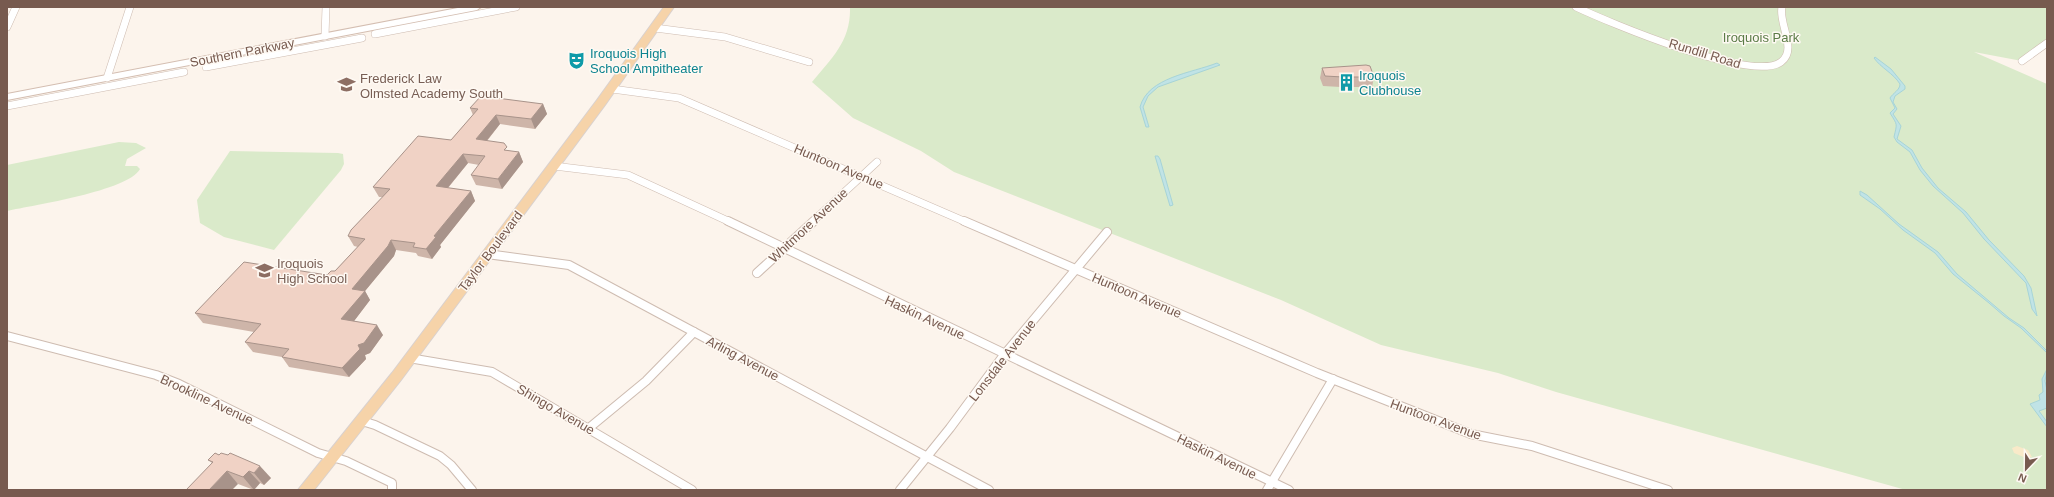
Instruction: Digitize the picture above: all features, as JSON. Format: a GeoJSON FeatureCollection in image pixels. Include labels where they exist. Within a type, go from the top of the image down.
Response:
{"type":"FeatureCollection","features":[{"type":"Feature","properties":{"kind":"main road","name":"Southern Parkway"},"geometry":{"type":"LineString","coordinates":[[7,97],[325,36],[396,26],[477,7]]}},
{"type":"Feature","properties":{"kind":"main road","name":"Taylor Boulevard"},"geometry":{"type":"LineString","coordinates":[[304,490],[333,458],[362,422],[612,89],[669,7]]}},
{"type":"Feature","properties":{"kind":"street"},"geometry":{"type":"LineString","coordinates":[[7,27],[16,7]]}},
{"type":"Feature","properties":{"kind":"street"},"geometry":{"type":"LineString","coordinates":[[107,78],[130,7]]}},
{"type":"Feature","properties":{"kind":"street"},"geometry":{"type":"LineString","coordinates":[[325,36],[326,7]]}},
{"type":"Feature","properties":{"kind":"street"},"geometry":{"type":"LineString","coordinates":[[375,34],[396,26],[516,7]]}},
{"type":"Feature","properties":{"kind":"street","name":"Rundill Road"},"geometry":{"type":"LineString","coordinates":[[1576,7],[1613,23],[1706,56],[1738,64],[1759,67],[1778,64],[1785,55],[1787,38],[1780,17],[1782,7]]}},
{"type":"Feature","properties":{"kind":"street"},"geometry":{"type":"LineString","coordinates":[[655,28],[725,37],[809,62]]}},
{"type":"Feature","properties":{"kind":"street"},"geometry":{"type":"LineString","coordinates":[[206,67],[362,38]]}},
{"type":"Feature","properties":{"kind":"street"},"geometry":{"type":"LineString","coordinates":[[2022,61],[2047,43]]}},
{"type":"Feature","properties":{"kind":"street"},"geometry":{"type":"LineString","coordinates":[[7,106],[184,72]]}},
{"type":"Feature","properties":{"kind":"street","name":"Huntoon Avenue"},"geometry":{"type":"LineString","coordinates":[[612,89],[679,98],[1333,379],[1471,434],[1532,446],[1668,490]]}},
{"type":"Feature","properties":{"kind":"street","name":"Whitmore Avenue"},"geometry":{"type":"LineString","coordinates":[[757,273],[782,248],[876,162]]}},
{"type":"Feature","properties":{"kind":"street","name":"Haskin Avenue"},"geometry":{"type":"LineString","coordinates":[[554,166],[628,175],[683,199],[1004,355],[1153,426],[1218,455],[1270,486],[1289,490]]}},
{"type":"Feature","properties":{"kind":"street","name":"Lonsdale Avenue"},"geometry":{"type":"LineString","coordinates":[[900,490],[1004,355],[1107,232]]}},
{"type":"Feature","properties":{"kind":"street","name":"Arling Avenue"},"geometry":{"type":"LineString","coordinates":[[487,254],[569,265],[988,490]]}},
{"type":"Feature","properties":{"kind":"street"},"geometry":{"type":"LineString","coordinates":[[588,428],[646,381],[694,332]]}},
{"type":"Feature","properties":{"kind":"street","name":"Brookline Avenue"},"geometry":{"type":"LineString","coordinates":[[7,336],[156,375],[179,384],[318,453],[346,461],[392,483],[392,490]]}},
{"type":"Feature","properties":{"kind":"street","name":"Shingo Avenue"},"geometry":{"type":"LineString","coordinates":[[409,358],[492,372],[692,490]]}},
{"type":"Feature","properties":{"kind":"street"},"geometry":{"type":"LineString","coordinates":[[1270,486],[1333,379]]}},
{"type":"Feature","properties":{"kind":"street"},"geometry":{"type":"LineString","coordinates":[[362,422],[375,425],[440,456],[451,465],[472,490]]}},
{"type":"Feature","properties":{"kind":"green space","name":"Iroquois Park"},"geometry":{"type":"Polygon","coordinates":[[[850,7],[2047,7],[2047,43],[2022,61],[1974,52],[2047,84],[2047,490],[1906,490],[1556,392],[1498,373],[1381,345],[1281,300],[954,172],[921,151],[853,118],[812,82],[833,57],[844,39],[847,30],[850,7]]]}},
{"type":"Feature","properties":{"kind":"green space"},"geometry":{"type":"Polygon","coordinates":[[[119,142],[136,143],[146,148],[127,159],[125,166],[137,166],[140,169],[132,177],[118,184],[79,196],[7,211],[7,165],[119,142]]]}},
{"type":"Feature","properties":{"kind":"green space"},"geometry":{"type":"Polygon","coordinates":[[[230,151],[338,153],[343,154],[344,164],[341,170],[274,250],[224,237],[200,223],[197,200],[230,151]]]}},
{"type":"Feature","properties":{"kind":"sand"},"geometry":{"type":"Polygon","coordinates":[[[2017,446],[2028,450],[2032,457],[2026,458],[2014,453],[2012,448],[2017,446]]]}},
{"type":"Feature","properties":{"kind":"water"},"geometry":{"type":"Polygon","coordinates":[[[1875,57],[1891,69],[1905,86],[1905,89],[1895,96],[1893,102],[1897,109],[1893,114],[1901,126],[1897,139],[1912,150],[1922,168],[1938,188],[1966,212],[1989,240],[2024,276],[2031,288],[2037,316],[2032,309],[2026,283],[1984,239],[1963,213],[1933,186],[1920,170],[1910,152],[1897,142],[1894,137],[1896,125],[1890,113],[1895,108],[1890,98],[1898,90],[1900,84],[1877,62],[1874,58],[1875,57]]]}},
{"type":"Feature","properties":{"kind":"water"},"geometry":{"type":"Polygon","coordinates":[[[1217,63],[1220,65],[1158,87],[1148,96],[1143,107],[1149,127],[1146,127],[1140,107],[1145,97],[1152,89],[1161,83],[1184,73],[1217,63]]]}},
{"type":"Feature","properties":{"kind":"water"},"geometry":{"type":"Polygon","coordinates":[[[1155,156],[1158,156],[1160,159],[1173,205],[1170,206],[1155,156]]]}},
{"type":"Feature","properties":{"kind":"water"},"geometry":{"type":"Polygon","coordinates":[[[1860,191],[1867,195],[1899,224],[1938,252],[1957,274],[2009,318],[2024,328],[2047,351],[2047,353],[2021,328],[1953,274],[1935,253],[1903,230],[1880,209],[1860,195],[1860,191]]]}},
{"type":"Feature","properties":{"kind":"water"},"geometry":{"type":"Polygon","coordinates":[[[2047,369],[2045,381],[2047,390],[2047,408],[2039,411],[2047,422],[2047,427],[2030,404],[2040,400],[2039,395],[2043,392],[2042,379],[2047,369]]]}},
{"type":"Feature","properties":{"kind":"building"},"geometry":{"type":"Polygon","coordinates":[[[1370,66],[1374,77],[1325,76],[1322,68],[1370,66]]]}},
{"type":"Feature","properties":{"kind":"building","name":"Iroquois High School"},"geometry":{"type":"Polygon","coordinates":[[[481,96],[543,104],[531,119],[496,115],[476,139],[504,143],[507,147],[504,150],[519,152],[498,179],[471,175],[485,156],[463,154],[436,186],[471,191],[434,236],[436,237],[426,249],[413,247],[415,243],[391,240],[388,246],[352,289],[365,291],[341,319],[377,325],[364,343],[358,345],[360,349],[342,368],[282,357],[289,349],[245,342],[261,324],[195,313],[244,262],[327,275],[331,271],[335,271],[365,239],[348,236],[351,230],[390,189],[373,187],[418,136],[451,140],[478,109],[470,108],[481,96]]]}},
{"type":"Feature","properties":{"kind":"building"},"geometry":{"type":"Polygon","coordinates":[[[215,453],[219,455],[221,453],[228,455],[230,453],[260,466],[254,473],[249,471],[243,477],[227,471],[209,490],[186,490],[213,462],[208,460],[215,453]]]}},
{"type":"Feature","properties":{"kind":"place","name":"Iroquois High School Ampitheater"},"geometry":{"type":"Point","coordinates":[577,60]}},
{"type":"Feature","properties":{"kind":"place","name":"Iroquois Clubhouse"},"geometry":{"type":"Point","coordinates":[1346,82]}},
{"type":"Feature","properties":{"kind":"place","name":"Frederick Law Olmsted Academy South"},"geometry":{"type":"Point","coordinates":[347,85]}},
{"type":"Feature","properties":{"kind":"place","name":"Iroquois High School"},"geometry":{"type":"Point","coordinates":[264,270]}}]}
